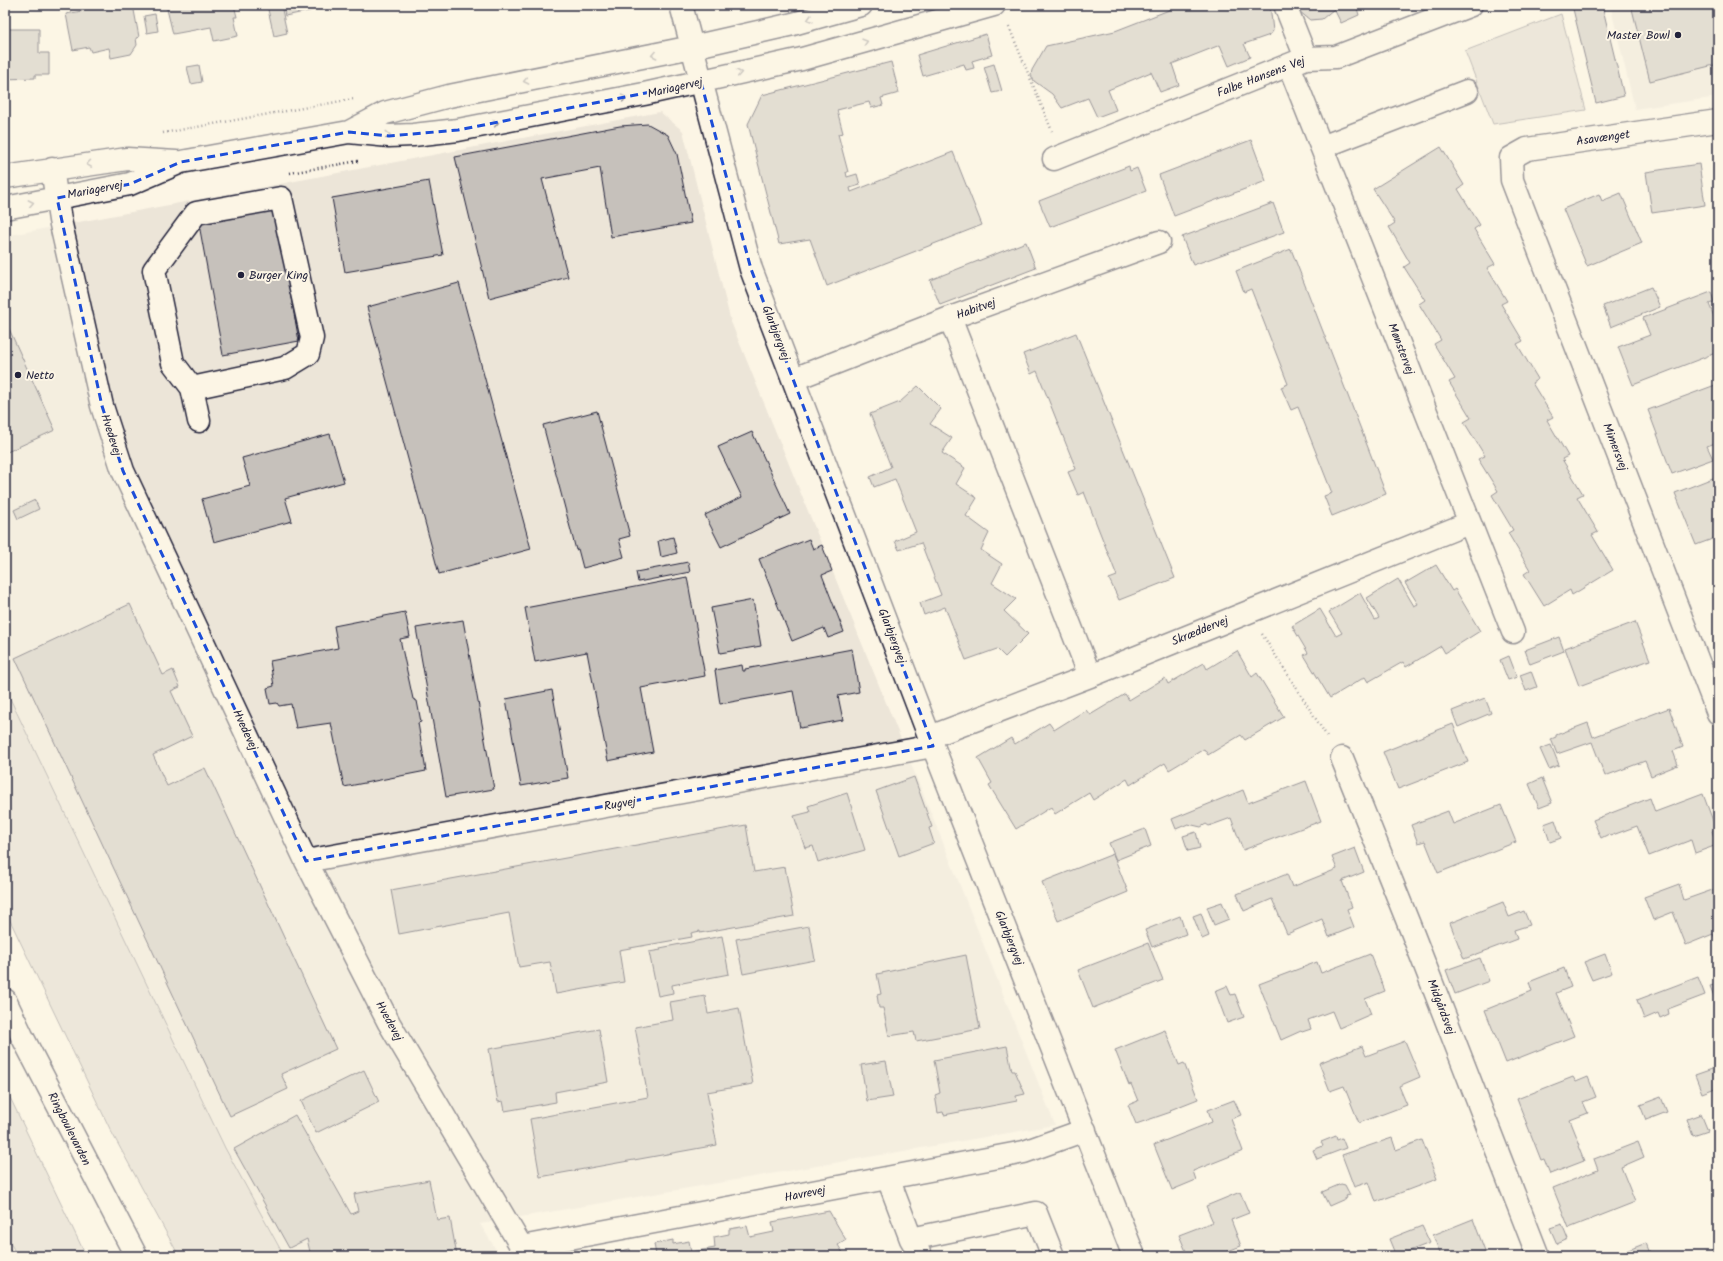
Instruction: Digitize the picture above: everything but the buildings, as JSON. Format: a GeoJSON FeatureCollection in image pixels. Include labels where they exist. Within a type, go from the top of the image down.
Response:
{"type":"FeatureCollection","features":[{"type":"Feature","properties":{"kind":"street","name":"Glarbjergvej"},"geometry":{"type":"LineString","coordinates":[[682,5],[751,269],[932,742],[1134,1256]]}},
{"type":"Feature","properties":{"kind":"street","name":"Mariagervej"},"geometry":{"type":"LineString","coordinates":[[349,132],[385,113],[449,96],[692,47],[793,24],[861,5]]}},
{"type":"Feature","properties":{"kind":"street","name":"Mønstervej"},"geometry":{"type":"LineString","coordinates":[[1285,5],[1298,61],[1322,147],[1513,632]]}},
{"type":"Feature","properties":{"kind":"street","name":"Falbe Hansens Vej"},"geometry":{"type":"LineString","coordinates":[[1058,157],[1298,61],[1336,57],[1471,5]]}},
{"type":"Feature","properties":{"kind":"street","name":"Mariagervej"},"geometry":{"type":"LineString","coordinates":[[5,208],[130,184],[181,162],[349,132],[389,136],[458,130],[644,94],[802,60],[987,6]]}},
{"type":"Feature","properties":{"kind":"street"},"geometry":{"type":"LineString","coordinates":[[1322,147],[1467,91]]}},
{"type":"Feature","properties":{"kind":"street","name":"Asavænget"},"geometry":{"type":"LineString","coordinates":[[1512,180],[1511,158],[1527,149],[1718,121]]}},
{"type":"Feature","properties":{"kind":"street","name":"Mariagervej"},"geometry":{"type":"LineString","coordinates":[[5,177],[127,159],[181,162]]}},
{"type":"Feature","properties":{"kind":"street","name":"Hvedevej"},"geometry":{"type":"LineString","coordinates":[[52,169],[60,220],[100,398],[116,451],[127,478],[306,861],[389,1023],[525,1252]]}},
{"type":"Feature","properties":{"kind":"street","name":"Mimersvej"},"geometry":{"type":"LineString","coordinates":[[1512,180],[1718,713]]}},
{"type":"Feature","properties":{"kind":"street"},"geometry":{"type":"LineString","coordinates":[[192,388],[285,368],[308,354],[312,338],[280,198],[196,213],[154,270],[172,363],[192,388],[199,421]]}},
{"type":"Feature","properties":{"kind":"street","name":"Habitvej"},"geometry":{"type":"LineString","coordinates":[[794,379],[950,318],[1159,242]]}},
{"type":"Feature","properties":{"kind":"street"},"geometry":{"type":"LineString","coordinates":[[950,318],[1090,676]]}},
{"type":"Feature","properties":{"kind":"street","name":"Skræddervej"},"geometry":{"type":"LineString","coordinates":[[932,742],[1090,676],[1470,523]]}},
{"type":"Feature","properties":{"kind":"street","name":"Rugvej"},"geometry":{"type":"LineString","coordinates":[[306,861],[932,742]]}},
{"type":"Feature","properties":{"kind":"street","name":"Midgårdsvej"},"geometry":{"type":"LineString","coordinates":[[1342,758],[1412,932],[1538,1256]]}},
{"type":"Feature","properties":{"kind":"street","name":"Ringboulevarden"},"geometry":{"type":"LineString","coordinates":[[5,1000],[25,1043],[136,1256]]}},
{"type":"Feature","properties":{"kind":"street","name":"Havrevej"},"geometry":{"type":"LineString","coordinates":[[525,1252],[888,1178],[1024,1152],[1085,1130]]}},
{"type":"Feature","properties":{"kind":"street"},"geometry":{"type":"LineString","coordinates":[[888,1178],[916,1248],[1036,1213],[1053,1256]]}},
{"type":"Feature","properties":{"kind":"path"},"geometry":{"type":"LineString","coordinates":[[987,6],[1011,28],[1058,157]]}},
{"type":"Feature","properties":{"kind":"path"},"geometry":{"type":"LineString","coordinates":[[159,134],[357,98]]}},
{"type":"Feature","properties":{"kind":"path"},"geometry":{"type":"LineString","coordinates":[[1248,612],[1342,758]]}},
{"type":"Feature","properties":{"kind":"path"},"geometry":{"type":"LineString","coordinates":[[5,1249],[9,1256]]}},
{"type":"Feature","properties":{"kind":"highlighted area"},"geometry":{"type":"Polygon","coordinates":[[[701,82],[751,269],[933,746],[306,861],[123,471],[102,406],[57,198],[130,184],[181,162],[349,132],[389,136],[458,130],[701,82]]]}},
{"type":"Feature","properties":{"kind":"shaded area"},"geometry":{"type":"Polygon","coordinates":[[[1610,5],[1718,5],[1718,97],[1635,109],[1610,5]]]}},
{"type":"Feature","properties":{"kind":"shaded area"},"geometry":{"type":"Polygon","coordinates":[[[1561,14],[1586,110],[1493,124],[1465,51],[1561,14]]]}},
{"type":"Feature","properties":{"kind":"shaded area"},"geometry":{"type":"Polygon","coordinates":[[[660,112],[683,131],[731,322],[942,840],[1055,1125],[480,1224],[500,1256],[284,1256],[225,1148],[5,688],[5,236],[660,112]]]}},
{"type":"Feature","properties":{"kind":"shaded area"},"geometry":{"type":"Polygon","coordinates":[[[5,688],[225,1148],[284,1256],[179,1256],[111,1131],[5,910],[5,688]]]}},
{"type":"Feature","properties":{"kind":"shaded area"},"geometry":{"type":"Polygon","coordinates":[[[5,1087],[86,1256],[17,1256],[5,1232],[5,1087]]]}},
{"type":"Feature","properties":{"kind":"place","name":"Master Bowl"},"geometry":{"type":"Point","coordinates":[1678,35]}},
{"type":"Feature","properties":{"kind":"place","name":"Burger King"},"geometry":{"type":"Point","coordinates":[241,275]}},
{"type":"Feature","properties":{"kind":"place","name":"Netto"},"geometry":{"type":"Point","coordinates":[18,375]}}]}
